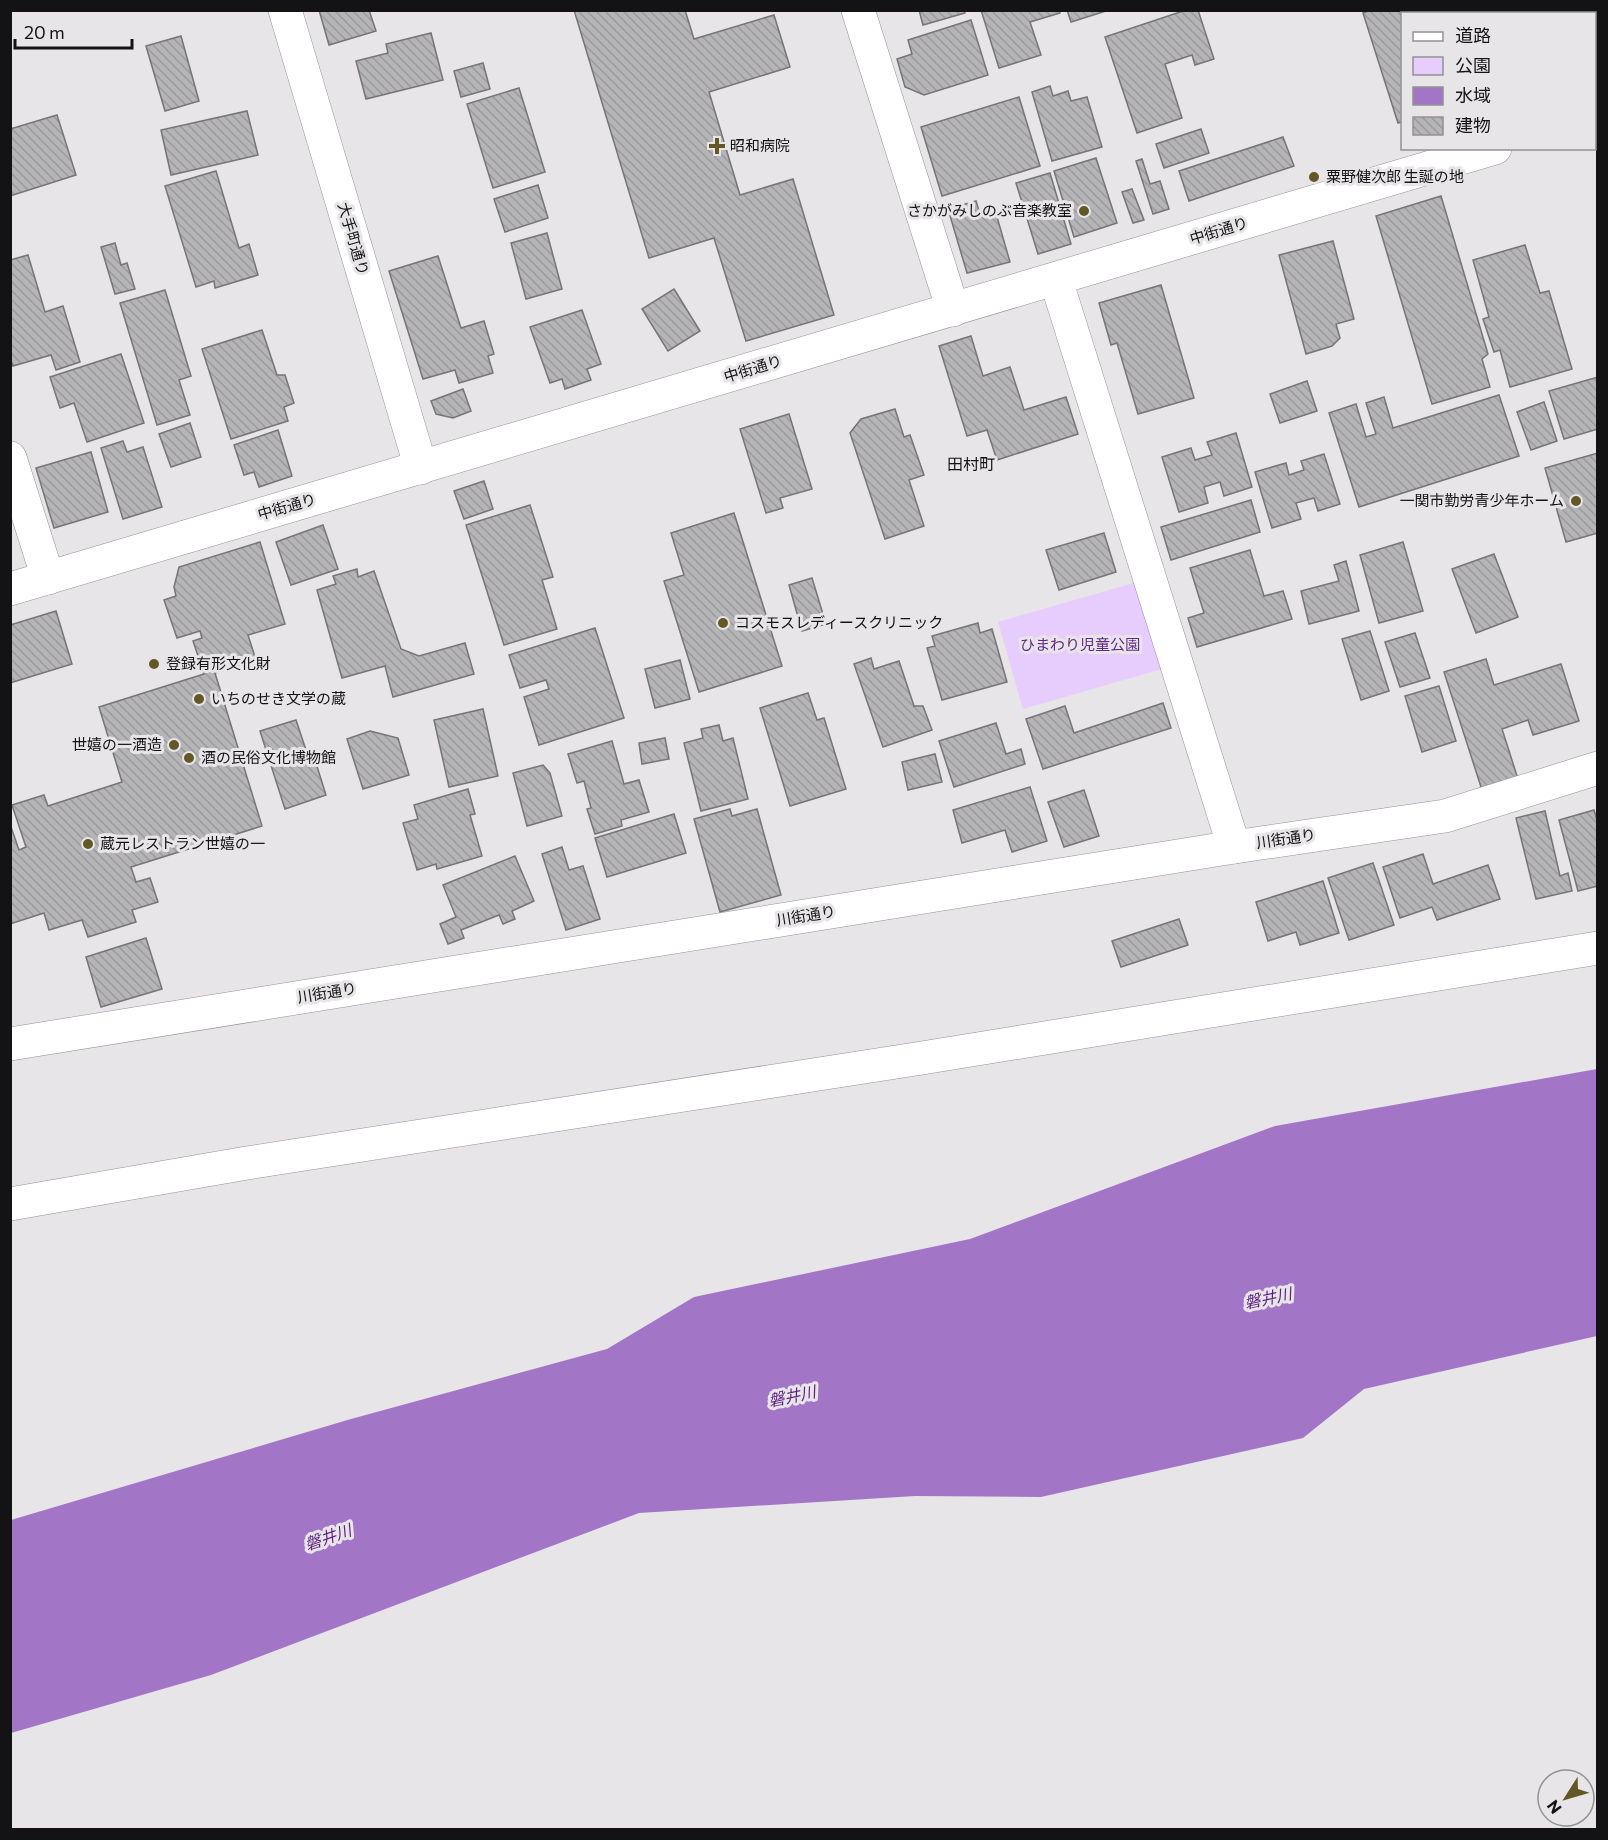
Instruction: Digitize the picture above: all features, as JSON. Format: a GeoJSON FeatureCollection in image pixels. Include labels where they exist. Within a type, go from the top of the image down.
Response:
{"type":"FeatureCollection","features":[{"type":"Feature","properties":{"kind":"street","name":"大手町通り"},"geometry":{"type":"LineString","coordinates":[[285,10],[421,468]]}},
{"type":"Feature","properties":{"kind":"street"},"geometry":{"type":"LineString","coordinates":[[858,10],[952,310]]}},
{"type":"Feature","properties":{"kind":"street","name":"中街通り"},"geometry":{"type":"LineString","coordinates":[[10,589],[1488,150]]}},
{"type":"Feature","properties":{"kind":"street"},"geometry":{"type":"LineString","coordinates":[[1056,280],[1234,847]]}},
{"type":"Feature","properties":{"kind":"street"},"geometry":{"type":"LineString","coordinates":[[10,458],[48,578]]}},
{"type":"Feature","properties":{"kind":"street","name":"川街通り"},"geometry":{"type":"LineString","coordinates":[[10,1044],[1234,847],[1445,816],[1598,768]]}},
{"type":"Feature","properties":{"kind":"street"},"geometry":{"type":"LineString","coordinates":[[10,1204],[247,1163],[922,1059],[1598,948]]}},
{"type":"Feature","properties":{"kind":"green space","name":"ひまわり児童公園"},"geometry":{"type":"Polygon","coordinates":[[[1137,582],[1162,669],[1023,709],[998,622],[1137,582]]]}},
{"type":"Feature","properties":{"kind":"water","name":"磐井川"},"geometry":{"type":"Polygon","coordinates":[[[1597,1069],[1597,1336],[1364,1389],[1303,1438],[1041,1497],[915,1496],[639,1513],[211,1675],[11,1733],[11,1520],[351,1419],[607,1349],[694,1297],[970,1239],[1275,1126],[1597,1069]]]}},
{"type":"Feature","properties":{"kind":"building"},"geometry":{"type":"Polygon","coordinates":[[[319,10],[369,10],[376,31],[329,45],[319,10]]]}},
{"type":"Feature","properties":{"kind":"building","name":"昭和病院"},"geometry":{"type":"Polygon","coordinates":[[[574,10],[685,10],[694,39],[774,15],[790,67],[709,92],[740,195],[793,179],[834,315],[746,341],[714,238],[649,258],[574,10]]]}},
{"type":"Feature","properties":{"kind":"building"},"geometry":{"type":"Polygon","coordinates":[[[919,10],[964,10],[965,13],[923,25],[919,10]]]}},
{"type":"Feature","properties":{"kind":"building"},"geometry":{"type":"Polygon","coordinates":[[[981,10],[1059,10],[1060,13],[1030,22],[1041,55],[999,68],[981,10]]]}},
{"type":"Feature","properties":{"kind":"building"},"geometry":{"type":"Polygon","coordinates":[[[1067,10],[1109,10],[1071,22],[1067,10]]]}},
{"type":"Feature","properties":{"kind":"building"},"geometry":{"type":"Polygon","coordinates":[[[1186,10],[1198,10],[1214,59],[1195,65],[1192,55],[1165,64],[1182,118],[1137,133],[1105,37],[1186,10]]]}},
{"type":"Feature","properties":{"kind":"building"},"geometry":{"type":"Polygon","coordinates":[[[1371,10],[1429,10],[1430,12],[1401,12],[1401,122],[1398,123],[1363,13],[1371,10]]]}},
{"type":"Feature","properties":{"kind":"building"},"geometry":{"type":"Polygon","coordinates":[[[1555,10],[1598,10],[1598,63],[1596,64],[1596,12],[1556,12],[1555,10]]]}},
{"type":"Feature","properties":{"kind":"building"},"geometry":{"type":"Polygon","coordinates":[[[971,20],[988,75],[924,95],[905,87],[897,59],[912,54],[908,40],[971,20]]]}},
{"type":"Feature","properties":{"kind":"building"},"geometry":{"type":"Polygon","coordinates":[[[431,33],[443,80],[366,99],[356,61],[388,53],[386,44],[431,33]]]}},
{"type":"Feature","properties":{"kind":"building"},"geometry":{"type":"Polygon","coordinates":[[[181,36],[199,101],[165,111],[146,46],[181,36]]]}},
{"type":"Feature","properties":{"kind":"building"},"geometry":{"type":"Polygon","coordinates":[[[483,63],[490,89],[461,97],[454,71],[483,63]]]}},
{"type":"Feature","properties":{"kind":"building"},"geometry":{"type":"Polygon","coordinates":[[[1050,86],[1053,96],[1068,91],[1071,101],[1087,97],[1102,147],[1052,161],[1032,92],[1050,86]]]}},
{"type":"Feature","properties":{"kind":"building"},"geometry":{"type":"Polygon","coordinates":[[[519,88],[545,172],[493,188],[467,104],[519,88]]]}},
{"type":"Feature","properties":{"kind":"building"},"geometry":{"type":"Polygon","coordinates":[[[1019,97],[1040,166],[942,196],[921,127],[1019,97]]]}},
{"type":"Feature","properties":{"kind":"building"},"geometry":{"type":"Polygon","coordinates":[[[247,111],[258,155],[171,175],[161,130],[247,111]]]}},
{"type":"Feature","properties":{"kind":"building"},"geometry":{"type":"Polygon","coordinates":[[[57,115],[76,175],[10,196],[10,129],[57,115]]]}},
{"type":"Feature","properties":{"kind":"building"},"geometry":{"type":"Polygon","coordinates":[[[1201,129],[1209,153],[1164,168],[1156,144],[1201,129]]]}},
{"type":"Feature","properties":{"kind":"building"},"geometry":{"type":"Polygon","coordinates":[[[1283,137],[1294,166],[1189,201],[1179,171],[1283,137]]]}},
{"type":"Feature","properties":{"kind":"building"},"geometry":{"type":"Polygon","coordinates":[[[1096,158],[1117,223],[1074,237],[1054,171],[1096,158]]]}},
{"type":"Feature","properties":{"kind":"building"},"geometry":{"type":"Polygon","coordinates":[[[1142,159],[1150,184],[1160,181],[1169,209],[1153,214],[1136,161],[1142,159]]]}},
{"type":"Feature","properties":{"kind":"building"},"geometry":{"type":"Polygon","coordinates":[[[216,171],[239,248],[249,244],[258,275],[215,288],[214,281],[196,287],[165,186],[216,171]]]}},
{"type":"Feature","properties":{"kind":"building"},"geometry":{"type":"Polygon","coordinates":[[[1050,173],[1071,244],[1038,254],[1016,183],[1050,173]]]}},
{"type":"Feature","properties":{"kind":"building"},"geometry":{"type":"Polygon","coordinates":[[[538,185],[548,218],[505,232],[494,199],[538,185]]]}},
{"type":"Feature","properties":{"kind":"building"},"geometry":{"type":"Polygon","coordinates":[[[1132,189],[1144,220],[1133,223],[1122,192],[1132,189]]]}},
{"type":"Feature","properties":{"kind":"building"},"geometry":{"type":"Polygon","coordinates":[[[1441,196],[1488,354],[1482,359],[1490,387],[1432,404],[1376,216],[1441,196]]]}},
{"type":"Feature","properties":{"kind":"building"},"geometry":{"type":"Polygon","coordinates":[[[976,201],[980,214],[995,210],[1010,262],[967,273],[948,209],[976,201]]]}},
{"type":"Feature","properties":{"kind":"building"},"geometry":{"type":"Polygon","coordinates":[[[547,233],[562,289],[526,299],[511,243],[547,233]]]}},
{"type":"Feature","properties":{"kind":"building"},"geometry":{"type":"Polygon","coordinates":[[[1333,241],[1354,319],[1336,324],[1340,338],[1332,346],[1306,354],[1279,255],[1333,241]]]}},
{"type":"Feature","properties":{"kind":"building"},"geometry":{"type":"Polygon","coordinates":[[[115,243],[121,265],[127,263],[135,289],[115,294],[101,247],[115,243]]]}},
{"type":"Feature","properties":{"kind":"building"},"geometry":{"type":"Polygon","coordinates":[[[1525,245],[1540,293],[1549,291],[1572,369],[1510,387],[1500,350],[1494,352],[1483,319],[1489,317],[1473,260],[1525,245]]]}},
{"type":"Feature","properties":{"kind":"building"},"geometry":{"type":"Polygon","coordinates":[[[28,255],[45,312],[63,306],[80,362],[56,370],[51,355],[13,366],[10,358],[10,260],[28,255]]]}},
{"type":"Feature","properties":{"kind":"building"},"geometry":{"type":"Polygon","coordinates":[[[438,256],[461,328],[484,321],[494,354],[488,356],[493,373],[459,383],[455,370],[423,379],[389,271],[438,256]]]}},
{"type":"Feature","properties":{"kind":"building"},"geometry":{"type":"Polygon","coordinates":[[[1161,285],[1194,398],[1138,414],[1117,343],[1111,345],[1099,303],[1161,285]]]}},
{"type":"Feature","properties":{"kind":"building"},"geometry":{"type":"Polygon","coordinates":[[[674,289],[700,331],[668,351],[642,309],[674,289]]]}},
{"type":"Feature","properties":{"kind":"building"},"geometry":{"type":"Polygon","coordinates":[[[165,290],[191,376],[179,380],[190,415],[157,425],[120,303],[165,290]]]}},
{"type":"Feature","properties":{"kind":"building"},"geometry":{"type":"Polygon","coordinates":[[[582,310],[601,364],[587,369],[591,380],[565,389],[562,379],[550,383],[530,327],[582,310]]]}},
{"type":"Feature","properties":{"kind":"building"},"geometry":{"type":"Polygon","coordinates":[[[262,330],[277,375],[285,375],[294,403],[284,407],[288,421],[231,439],[202,349],[262,330]]]}},
{"type":"Feature","properties":{"kind":"building"},"geometry":{"type":"Polygon","coordinates":[[[971,336],[983,376],[1010,367],[1024,410],[1066,397],[1078,434],[997,460],[987,430],[967,436],[939,346],[971,336]]]}},
{"type":"Feature","properties":{"kind":"building"},"geometry":{"type":"Polygon","coordinates":[[[121,354],[144,423],[87,442],[74,403],[60,408],[50,377],[121,354]]]}},
{"type":"Feature","properties":{"kind":"building"},"geometry":{"type":"Polygon","coordinates":[[[1598,377],[1598,429],[1564,439],[1549,391],[1598,377]]]}},
{"type":"Feature","properties":{"kind":"building"},"geometry":{"type":"Polygon","coordinates":[[[1307,381],[1317,411],[1280,423],[1270,394],[1307,381]]]}},
{"type":"Feature","properties":{"kind":"building"},"geometry":{"type":"Polygon","coordinates":[[[463,389],[471,411],[453,418],[436,414],[431,401],[463,389]]]}},
{"type":"Feature","properties":{"kind":"building"},"geometry":{"type":"Polygon","coordinates":[[[1499,395],[1519,456],[1359,507],[1329,413],[1356,404],[1366,437],[1376,434],[1366,403],[1384,397],[1393,428],[1499,395]]]}},
{"type":"Feature","properties":{"kind":"building"},"geometry":{"type":"Polygon","coordinates":[[[1544,402],[1557,441],[1531,450],[1517,412],[1544,402]]]}},
{"type":"Feature","properties":{"kind":"building"},"geometry":{"type":"Polygon","coordinates":[[[895,409],[904,437],[910,435],[924,475],[909,480],[924,526],[885,539],[850,433],[861,419],[895,409]]]}},
{"type":"Feature","properties":{"kind":"building"},"geometry":{"type":"Polygon","coordinates":[[[789,414],[812,489],[780,498],[783,508],[766,513],[740,429],[789,414]]]}},
{"type":"Feature","properties":{"kind":"building"},"geometry":{"type":"Polygon","coordinates":[[[190,423],[201,457],[171,467],[159,434],[190,423]]]}},
{"type":"Feature","properties":{"kind":"building"},"geometry":{"type":"Polygon","coordinates":[[[278,430],[292,476],[259,487],[254,472],[244,475],[234,445],[278,430]]]}},
{"type":"Feature","properties":{"kind":"building"},"geometry":{"type":"Polygon","coordinates":[[[1236,433],[1252,487],[1224,496],[1220,482],[1204,487],[1208,503],[1179,512],[1162,457],[1191,448],[1195,460],[1212,455],[1207,442],[1236,433]]]}},
{"type":"Feature","properties":{"kind":"building"},"geometry":{"type":"Polygon","coordinates":[[[123,441],[127,452],[143,447],[162,507],[123,519],[101,448],[123,441]]]}},
{"type":"Feature","properties":{"kind":"building"},"geometry":{"type":"Polygon","coordinates":[[[91,452],[108,512],[54,528],[36,468],[91,452]]]}},
{"type":"Feature","properties":{"kind":"building","name":"一関市勤労青少年ホーム"},"geometry":{"type":"Polygon","coordinates":[[[1598,453],[1598,533],[1566,542],[1545,468],[1598,453]]]}},
{"type":"Feature","properties":{"kind":"building"},"geometry":{"type":"Polygon","coordinates":[[[1324,454],[1340,504],[1318,511],[1314,498],[1296,503],[1301,519],[1272,528],[1255,472],[1286,463],[1289,475],[1304,470],[1301,461],[1324,454]]]}},
{"type":"Feature","properties":{"kind":"building"},"geometry":{"type":"Polygon","coordinates":[[[484,481],[493,509],[464,519],[454,491],[484,481]]]}},
{"type":"Feature","properties":{"kind":"building"},"geometry":{"type":"Polygon","coordinates":[[[1251,500],[1260,532],[1171,560],[1161,527],[1251,500]]]}},
{"type":"Feature","properties":{"kind":"building"},"geometry":{"type":"Polygon","coordinates":[[[530,505],[553,577],[542,580],[557,629],[504,645],[466,525],[530,505]]]}},
{"type":"Feature","properties":{"kind":"building","name":"コスモスレディースクリニック"},"geometry":{"type":"Polygon","coordinates":[[[734,513],[782,666],[699,692],[664,581],[684,575],[671,533],[734,513]]]}},
{"type":"Feature","properties":{"kind":"building"},"geometry":{"type":"Polygon","coordinates":[[[323,525],[338,569],[291,585],[276,542],[323,525]]]}},
{"type":"Feature","properties":{"kind":"building"},"geometry":{"type":"Polygon","coordinates":[[[1104,533],[1116,572],[1059,590],[1046,550],[1104,533]]]}},
{"type":"Feature","properties":{"kind":"building","name":"世嬉の一酒造"},"geometry":{"type":"Polygon","coordinates":[[[260,542],[285,624],[248,635],[256,660],[215,673],[262,826],[131,867],[136,882],[150,878],[158,902],[132,910],[136,922],[88,937],[82,920],[49,930],[44,913],[10,924],[10,824],[19,850],[26,847],[12,805],[44,795],[48,806],[122,782],[99,707],[204,674],[193,641],[202,638],[200,631],[177,638],[164,600],[176,596],[174,587],[179,567],[260,542]]]}},
{"type":"Feature","properties":{"kind":"building"},"geometry":{"type":"Polygon","coordinates":[[[1403,542],[1423,611],[1379,623],[1360,555],[1403,542]]]}},
{"type":"Feature","properties":{"kind":"building"},"geometry":{"type":"Polygon","coordinates":[[[1250,550],[1264,596],[1283,591],[1292,619],[1197,647],[1188,618],[1204,613],[1190,568],[1250,550]]]}},
{"type":"Feature","properties":{"kind":"building"},"geometry":{"type":"Polygon","coordinates":[[[1494,554],[1518,617],[1476,633],[1452,569],[1494,554]]]}},
{"type":"Feature","properties":{"kind":"building"},"geometry":{"type":"Polygon","coordinates":[[[1346,561],[1359,611],[1309,624],[1301,591],[1339,581],[1334,565],[1346,561]]]}},
{"type":"Feature","properties":{"kind":"building"},"geometry":{"type":"Polygon","coordinates":[[[357,569],[358,577],[374,571],[401,649],[419,656],[465,643],[474,674],[393,697],[385,666],[342,678],[317,590],[336,584],[333,576],[357,569]]]}},
{"type":"Feature","properties":{"kind":"building"},"geometry":{"type":"Polygon","coordinates":[[[812,578],[826,624],[802,631],[789,585],[812,578]]]}},
{"type":"Feature","properties":{"kind":"building"},"geometry":{"type":"Polygon","coordinates":[[[56,611],[72,664],[10,683],[10,625],[56,611]]]}},
{"type":"Feature","properties":{"kind":"building"},"geometry":{"type":"Polygon","coordinates":[[[978,623],[980,633],[992,629],[1007,682],[942,700],[927,648],[935,646],[932,636],[978,623]]]}},
{"type":"Feature","properties":{"kind":"building"},"geometry":{"type":"Polygon","coordinates":[[[595,628],[624,718],[539,745],[524,697],[549,689],[546,680],[520,688],[509,655],[595,628]]]}},
{"type":"Feature","properties":{"kind":"building"},"geometry":{"type":"Polygon","coordinates":[[[1370,631],[1389,691],[1361,700],[1342,639],[1370,631]]]}},
{"type":"Feature","properties":{"kind":"building"},"geometry":{"type":"Polygon","coordinates":[[[1415,633],[1430,678],[1400,687],[1385,642],[1415,633]]]}},
{"type":"Feature","properties":{"kind":"building"},"geometry":{"type":"Polygon","coordinates":[[[871,658],[874,669],[899,661],[914,706],[923,706],[932,730],[883,747],[854,664],[871,658]]]}},
{"type":"Feature","properties":{"kind":"building"},"geometry":{"type":"Polygon","coordinates":[[[1486,659],[1494,685],[1561,664],[1579,721],[1533,735],[1528,720],[1502,729],[1518,779],[1482,790],[1444,672],[1486,659]]]}},
{"type":"Feature","properties":{"kind":"building"},"geometry":{"type":"Polygon","coordinates":[[[680,660],[690,699],[655,708],[645,669],[680,660]]]}},
{"type":"Feature","properties":{"kind":"building"},"geometry":{"type":"Polygon","coordinates":[[[1439,686],[1456,741],[1422,752],[1405,696],[1439,686]]]}},
{"type":"Feature","properties":{"kind":"building"},"geometry":{"type":"Polygon","coordinates":[[[808,693],[817,720],[824,718],[846,789],[790,806],[760,708],[808,693]]]}},
{"type":"Feature","properties":{"kind":"building"},"geometry":{"type":"Polygon","coordinates":[[[1163,703],[1171,728],[1043,769],[1026,719],[1065,706],[1074,733],[1163,703]]]}},
{"type":"Feature","properties":{"kind":"building"},"geometry":{"type":"Polygon","coordinates":[[[483,709],[498,776],[449,787],[434,720],[483,709]]]}},
{"type":"Feature","properties":{"kind":"building"},"geometry":{"type":"Polygon","coordinates":[[[296,720],[310,762],[315,760],[326,795],[285,809],[260,731],[296,720]]]}},
{"type":"Feature","properties":{"kind":"building"},"geometry":{"type":"Polygon","coordinates":[[[996,723],[1006,754],[1021,749],[1025,764],[954,787],[939,741],[996,723]]]}},
{"type":"Feature","properties":{"kind":"building"},"geometry":{"type":"Polygon","coordinates":[[[719,725],[723,741],[733,738],[748,799],[701,811],[684,743],[703,738],[701,729],[719,725]]]}},
{"type":"Feature","properties":{"kind":"building"},"geometry":{"type":"Polygon","coordinates":[[[370,731],[398,738],[409,775],[363,789],[347,739],[370,731]]]}},
{"type":"Feature","properties":{"kind":"building"},"geometry":{"type":"Polygon","coordinates":[[[665,738],[669,759],[642,764],[639,743],[665,738]]]}},
{"type":"Feature","properties":{"kind":"building"},"geometry":{"type":"Polygon","coordinates":[[[612,741],[624,784],[639,780],[649,812],[621,820],[622,826],[595,834],[587,809],[591,808],[584,781],[577,783],[568,754],[612,741]]]}},
{"type":"Feature","properties":{"kind":"building"},"geometry":{"type":"Polygon","coordinates":[[[935,754],[942,782],[908,790],[902,762],[935,754]]]}},
{"type":"Feature","properties":{"kind":"building"},"geometry":{"type":"Polygon","coordinates":[[[543,765],[550,773],[562,816],[527,826],[513,773],[543,765]]]}},
{"type":"Feature","properties":{"kind":"building"},"geometry":{"type":"Polygon","coordinates":[[[1030,787],[1047,841],[1012,852],[1005,830],[962,843],[953,810],[1030,787]]]}},
{"type":"Feature","properties":{"kind":"building"},"geometry":{"type":"Polygon","coordinates":[[[468,789],[475,814],[470,815],[482,856],[437,869],[436,864],[417,870],[403,823],[418,819],[414,805],[468,789]]]}},
{"type":"Feature","properties":{"kind":"building"},"geometry":{"type":"Polygon","coordinates":[[[1084,790],[1099,836],[1064,847],[1048,802],[1084,790]]]}},
{"type":"Feature","properties":{"kind":"building"},"geometry":{"type":"Polygon","coordinates":[[[730,809],[732,816],[757,809],[781,895],[720,912],[694,819],[730,809]]]}},
{"type":"Feature","properties":{"kind":"building"},"geometry":{"type":"Polygon","coordinates":[[[1594,810],[1598,823],[1598,886],[1578,891],[1559,820],[1594,810]]]}},
{"type":"Feature","properties":{"kind":"building"},"geometry":{"type":"Polygon","coordinates":[[[1545,811],[1560,876],[1568,873],[1572,891],[1536,899],[1516,818],[1545,811]]]}},
{"type":"Feature","properties":{"kind":"building"},"geometry":{"type":"Polygon","coordinates":[[[674,814],[686,853],[607,877],[595,838],[674,814]]]}},
{"type":"Feature","properties":{"kind":"building"},"geometry":{"type":"Polygon","coordinates":[[[562,847],[569,870],[583,866],[600,919],[566,930],[542,854],[562,847]]]}},
{"type":"Feature","properties":{"kind":"building"},"geometry":{"type":"Polygon","coordinates":[[[1423,854],[1433,884],[1488,865],[1500,899],[1437,920],[1432,907],[1400,918],[1383,867],[1423,854]]]}},
{"type":"Feature","properties":{"kind":"building"},"geometry":{"type":"Polygon","coordinates":[[[515,856],[534,901],[512,911],[515,919],[503,924],[499,915],[461,930],[464,938],[448,944],[440,924],[456,917],[443,885],[515,856]]]}},
{"type":"Feature","properties":{"kind":"building"},"geometry":{"type":"Polygon","coordinates":[[[1373,863],[1394,925],[1349,940],[1328,878],[1373,863]]]}},
{"type":"Feature","properties":{"kind":"building"},"geometry":{"type":"Polygon","coordinates":[[[1323,881],[1339,933],[1300,945],[1296,932],[1268,941],[1256,902],[1323,881]]]}},
{"type":"Feature","properties":{"kind":"building"},"geometry":{"type":"Polygon","coordinates":[[[1179,919],[1188,945],[1121,967],[1112,941],[1179,919]]]}},
{"type":"Feature","properties":{"kind":"building"},"geometry":{"type":"Polygon","coordinates":[[[146,938],[162,989],[101,1007],[86,957],[146,938]]]}},
{"type":"Feature","properties":{"kind":"place","name":"昭和病院"},"geometry":{"type":"Point","coordinates":[717,146]}},
{"type":"Feature","properties":{"kind":"place","name":"粟野健次郎 生誕の地"},"geometry":{"type":"Point","coordinates":[1314,177]}},
{"type":"Feature","properties":{"kind":"place","name":"さかがみしのぶ音楽教室"},"geometry":{"type":"Point","coordinates":[1084,211]}},
{"type":"Feature","properties":{"kind":"place","name":"一関市勤労青少年ホーム"},"geometry":{"type":"Point","coordinates":[1576,501]}},
{"type":"Feature","properties":{"kind":"place","name":"コスモスレディースクリニック"},"geometry":{"type":"Point","coordinates":[723,623]}},
{"type":"Feature","properties":{"kind":"place","name":"登録有形文化財"},"geometry":{"type":"Point","coordinates":[154,664]}},
{"type":"Feature","properties":{"kind":"place","name":"いちのせき文学の蔵"},"geometry":{"type":"Point","coordinates":[199,699]}},
{"type":"Feature","properties":{"kind":"place","name":"世嬉の一酒造"},"geometry":{"type":"Point","coordinates":[174,745]}},
{"type":"Feature","properties":{"kind":"place","name":"酒の民俗文化博物館"},"geometry":{"type":"Point","coordinates":[189,758]}},
{"type":"Feature","properties":{"kind":"place","name":"蔵元レストラン世嬉の一"},"geometry":{"type":"Point","coordinates":[88,844]}},
{"type":"Feature","properties":{"kind":"district","name":"田村町"},"geometry":{"type":"Point","coordinates":[971,464]}}]}
